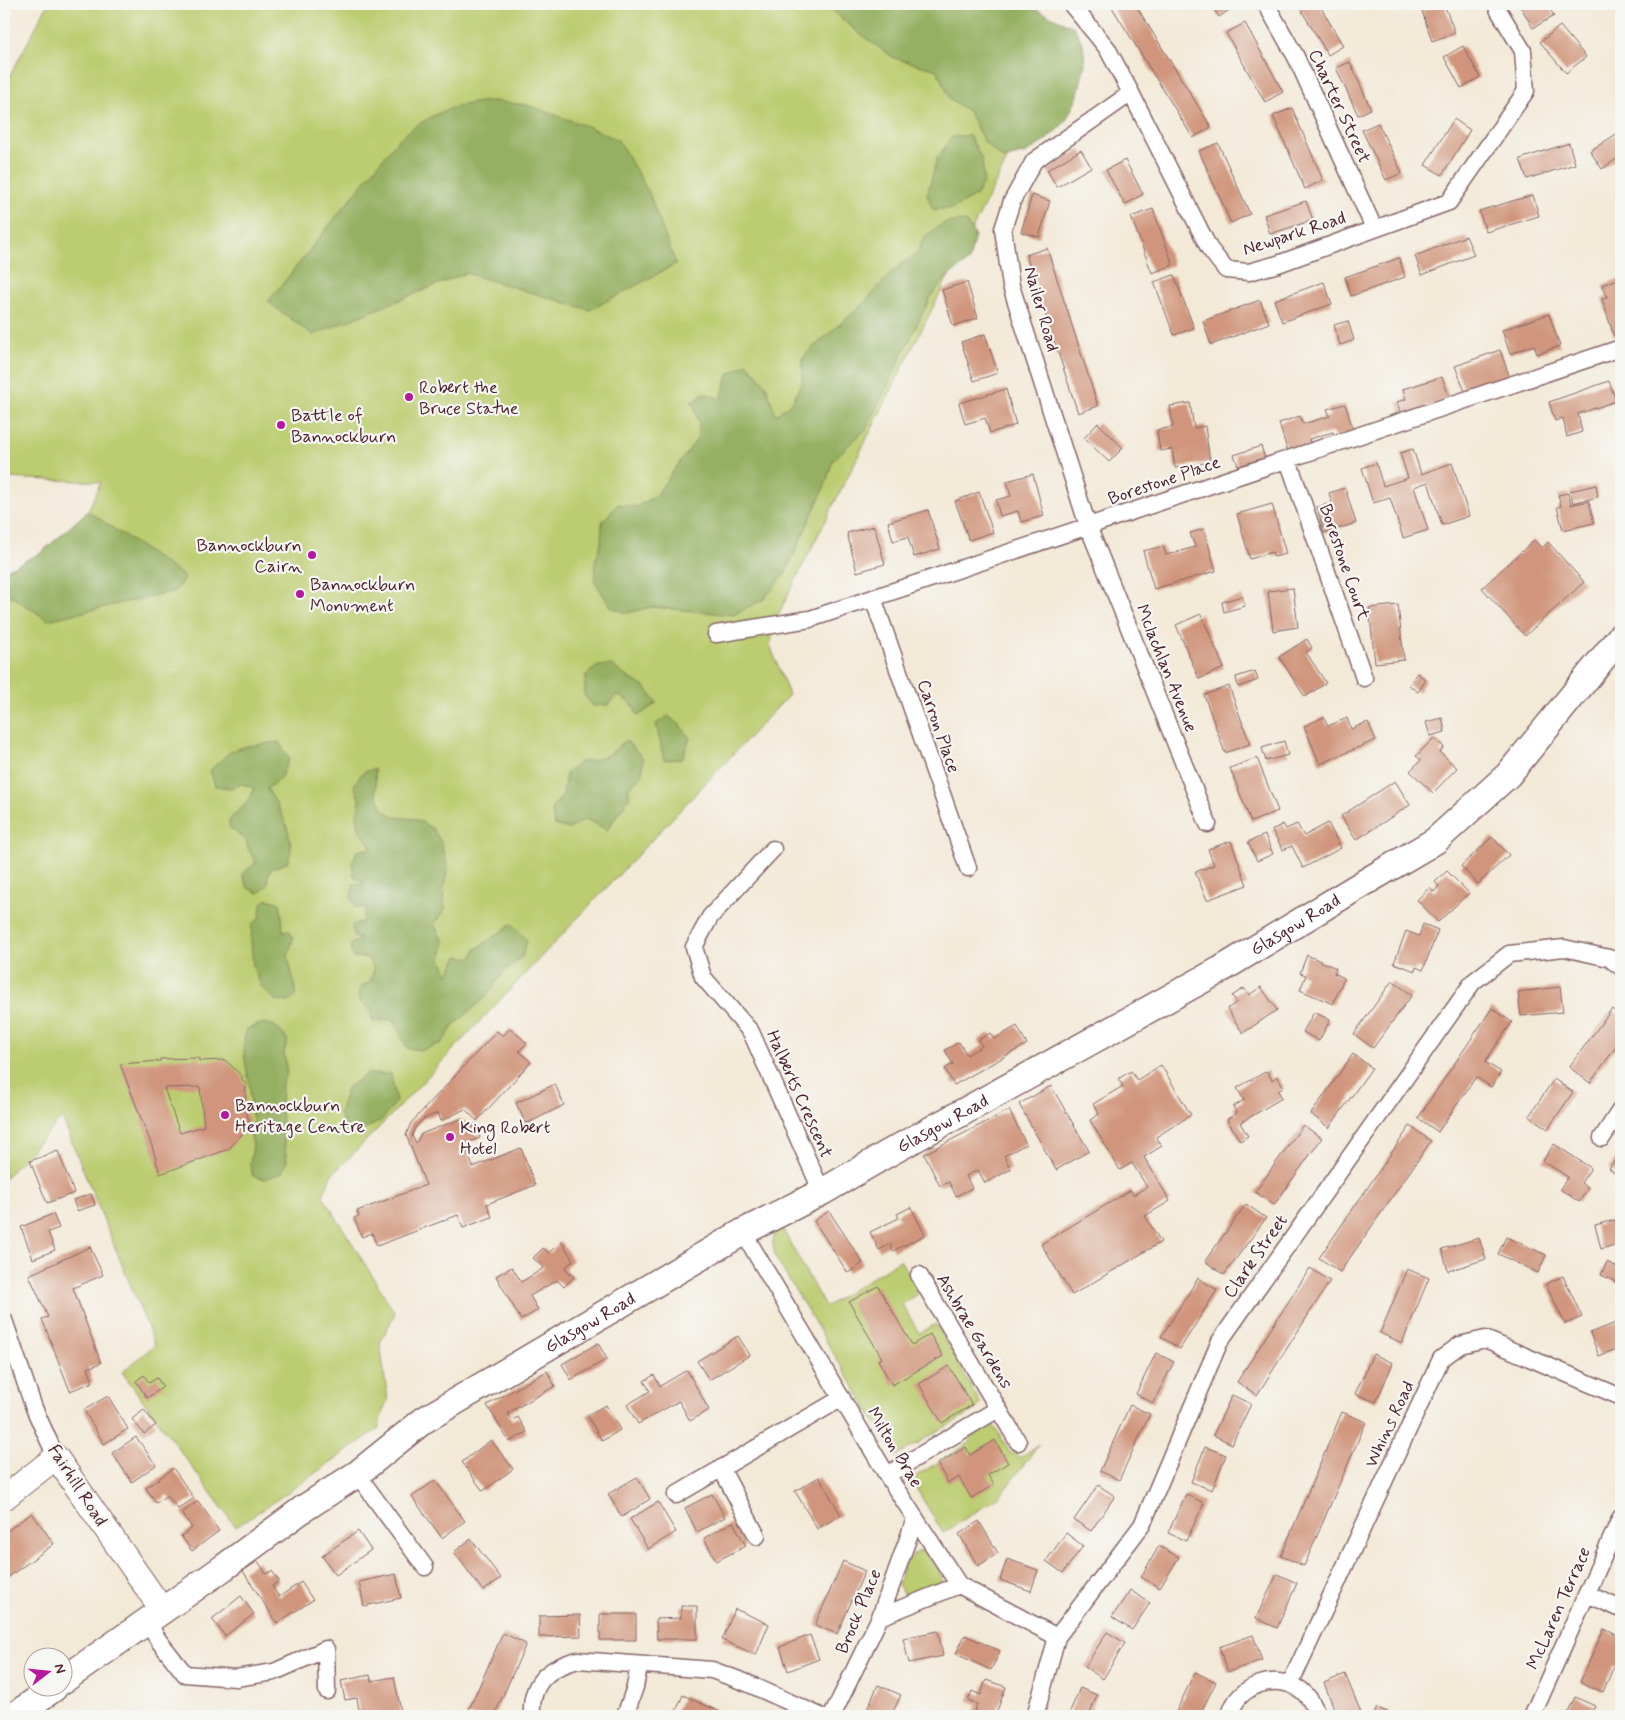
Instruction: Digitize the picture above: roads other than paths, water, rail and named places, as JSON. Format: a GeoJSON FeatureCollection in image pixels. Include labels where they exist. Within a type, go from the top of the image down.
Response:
{"type":"FeatureCollection","features":[{"type":"Feature","properties":{"kind":"main road","name":"Glasgow Road"},"geometry":{"type":"LineString","coordinates":[[72,1675],[303,1509],[357,1474],[424,1420],[743,1232],[822,1192],[904,1144],[1220,970],[1436,841],[1508,775],[1621,636]]}},
{"type":"Feature","properties":{"kind":"main road"},"geometry":{"type":"LineString","coordinates":[[14,1716],[40,1698]]}},
{"type":"Feature","properties":{"kind":"street","name":"Newpark Road"},"geometry":{"type":"LineString","coordinates":[[1071,4],[1107,48],[1209,248],[1226,270],[1249,272],[1278,264],[1449,202],[1526,91],[1523,50],[1496,4]]}},
{"type":"Feature","properties":{"kind":"street","name":"Charter Street"},"geometry":{"type":"LineString","coordinates":[[1266,4],[1296,57],[1374,228]]}},
{"type":"Feature","properties":{"kind":"street","name":"Nailer Road"},"geometry":{"type":"LineString","coordinates":[[1088,526],[1011,286],[1003,229],[1012,201],[1034,161],[1131,93]]}},
{"type":"Feature","properties":{"kind":"street","name":"Borestone Place"},"geometry":{"type":"LineString","coordinates":[[716,634],[810,619],[1621,348]]}},
{"type":"Feature","properties":{"kind":"street","name":"Borestone Court"},"geometry":{"type":"LineString","coordinates":[[1288,460],[1364,678]]}},
{"type":"Feature","properties":{"kind":"street","name":"Mclachlan Avenue"},"geometry":{"type":"LineString","coordinates":[[1088,526],[1208,824]]}},
{"type":"Feature","properties":{"kind":"street","name":"Carron Place"},"geometry":{"type":"LineString","coordinates":[[873,598],[968,868]]}},
{"type":"Feature","properties":{"kind":"street","name":"Halberts Crescent"},"geometry":{"type":"LineString","coordinates":[[773,850],[710,917],[694,947],[704,977],[751,1032],[822,1192]]}},
{"type":"Feature","properties":{"kind":"street","name":"Clark Street"},"geometry":{"type":"LineString","coordinates":[[1035,1716],[1057,1637],[1142,1525],[1220,1341],[1473,982],[1508,954],[1564,948],[1609,958],[1621,967]]}},
{"type":"Feature","properties":{"kind":"street"},"geometry":{"type":"LineString","coordinates":[[1602,1138],[1621,1109]]}},
{"type":"Feature","properties":{"kind":"street","name":"Milton Brae"},"geometry":{"type":"LineString","coordinates":[[743,1232],[887,1475],[959,1585],[1057,1637]]}},
{"type":"Feature","properties":{"kind":"street","name":"Ashbrae Gardens"},"geometry":{"type":"LineString","coordinates":[[919,1275],[1018,1442]]}},
{"type":"Feature","properties":{"kind":"street","name":"Fairhill Road"},"geometry":{"type":"LineString","coordinates":[[4,1320],[34,1408],[56,1457],[155,1616]]}},
{"type":"Feature","properties":{"kind":"street","name":"Whins Road"},"geometry":{"type":"LineString","coordinates":[[1290,1684],[1441,1359],[1460,1345],[1485,1339],[1621,1397]]}},
{"type":"Feature","properties":{"kind":"street"},"geometry":{"type":"LineString","coordinates":[[676,1495],[842,1398]]}},
{"type":"Feature","properties":{"kind":"street","name":"Ashbrae Gardens"},"geometry":{"type":"LineString","coordinates":[[887,1475],[998,1409]]}},
{"type":"Feature","properties":{"kind":"street"},"geometry":{"type":"LineString","coordinates":[[4,1498],[56,1457]]}},
{"type":"Feature","properties":{"kind":"street"},"geometry":{"type":"LineString","coordinates":[[721,1468],[757,1536]]}},
{"type":"Feature","properties":{"kind":"street"},"geometry":{"type":"LineString","coordinates":[[357,1474],[424,1567]]}},
{"type":"Feature","properties":{"kind":"street","name":"McLaren Terrace"},"geometry":{"type":"LineString","coordinates":[[1532,1716],[1621,1517]]}},
{"type":"Feature","properties":{"kind":"street","name":"Brock Place"},"geometry":{"type":"LineString","coordinates":[[832,1716],[880,1617],[915,1519]]}},
{"type":"Feature","properties":{"kind":"street"},"geometry":{"type":"LineString","coordinates":[[880,1617],[959,1585]]}},
{"type":"Feature","properties":{"kind":"street"},"geometry":{"type":"LineString","coordinates":[[1586,1594],[1621,1609]]}},
{"type":"Feature","properties":{"kind":"street"},"geometry":{"type":"LineString","coordinates":[[155,1616],[159,1641],[185,1674],[236,1678],[274,1672],[326,1648],[327,1691]]}},
{"type":"Feature","properties":{"kind":"street"},"geometry":{"type":"LineString","coordinates":[[532,1716],[531,1704],[536,1687],[546,1674],[561,1664],[578,1660],[712,1670],[747,1683],[820,1716]]}},
{"type":"Feature","properties":{"kind":"street"},"geometry":{"type":"LineString","coordinates":[[625,1716],[635,1688],[639,1666]]}},
{"type":"Feature","properties":{"kind":"street"},"geometry":{"type":"LineString","coordinates":[[1230,1716],[1239,1697],[1252,1687],[1270,1681],[1290,1684],[1307,1695],[1318,1716]]}},
{"type":"Feature","properties":{"kind":"place","name":"Robert the Bruce Statue"},"geometry":{"type":"Point","coordinates":[409,397]}},
{"type":"Feature","properties":{"kind":"place","name":"Battle of Bannockburn"},"geometry":{"type":"Point","coordinates":[281,425]}},
{"type":"Feature","properties":{"kind":"place","name":"Bannockburn Cairn"},"geometry":{"type":"Point","coordinates":[312,555]}},
{"type":"Feature","properties":{"kind":"place","name":"Bannockburn Monument"},"geometry":{"type":"Point","coordinates":[300,594]}},
{"type":"Feature","properties":{"kind":"place","name":"Bannockburn Heritage Centre"},"geometry":{"type":"Point","coordinates":[225,1115]}},
{"type":"Feature","properties":{"kind":"place","name":"King Robert Hotel"},"geometry":{"type":"Point","coordinates":[450,1137]}}]}
